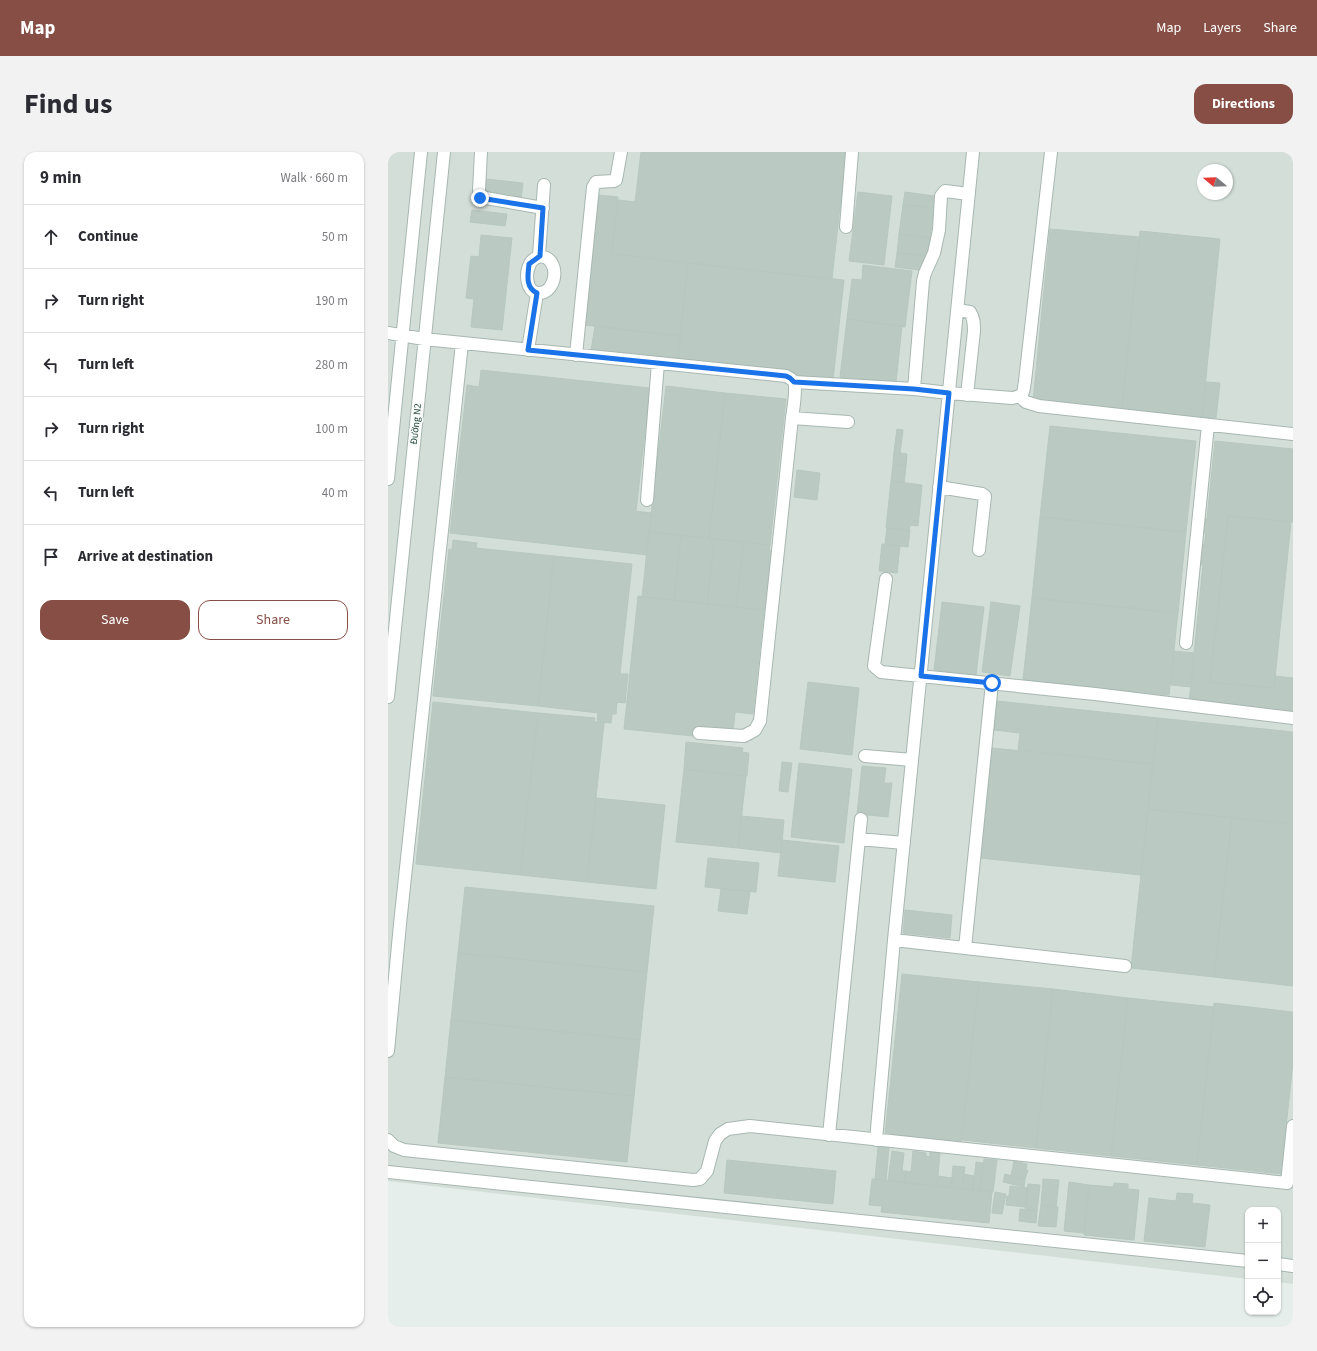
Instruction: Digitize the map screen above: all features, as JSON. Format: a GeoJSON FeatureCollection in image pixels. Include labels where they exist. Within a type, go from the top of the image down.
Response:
{"type":"FeatureCollection","features":[{"type":"Feature","properties":{"kind":"street"},"geometry":{"type":"LineString","coordinates":[[388,479],[421,152]]}},
{"type":"Feature","properties":{"kind":"street","name":"Đường N2"},"geometry":{"type":"LineString","coordinates":[[388,697],[444,152]]}},
{"type":"Feature","properties":{"kind":"street"},"geometry":{"type":"LineString","coordinates":[[482,152],[479,190],[480,198],[543,208]]}},
{"type":"Feature","properties":{"kind":"street"},"geometry":{"type":"LineString","coordinates":[[576,355],[593,187],[596,182],[614,182],[616,180],[621,152]]}},
{"type":"Feature","properties":{"kind":"street"},"geometry":{"type":"LineString","coordinates":[[846,227],[852,152]]}},
{"type":"Feature","properties":{"kind":"street"},"geometry":{"type":"LineString","coordinates":[[876,1140],[894,940],[973,152]]}},
{"type":"Feature","properties":{"kind":"street"},"geometry":{"type":"LineString","coordinates":[[1020,397],[1023,393],[1025,381],[1051,152]]}},
{"type":"Feature","properties":{"kind":"street"},"geometry":{"type":"LineString","coordinates":[[540,256],[544,185]]}},
{"type":"Feature","properties":{"kind":"street"},"geometry":{"type":"LineString","coordinates":[[914,389],[923,280],[936,245],[942,196],[945,191],[968,194]]}},
{"type":"Feature","properties":{"kind":"street"},"geometry":{"type":"LineString","coordinates":[[540,256],[547,258],[552,263],[554,269],[553,282],[550,288],[544,292],[537,293],[530,288],[528,283],[528,273],[529,264],[540,256]]}},
{"type":"Feature","properties":{"kind":"street"},"geometry":{"type":"LineString","coordinates":[[528,350],[537,293]]}},
{"type":"Feature","properties":{"kind":"street"},"geometry":{"type":"LineString","coordinates":[[957,310],[970,312],[974,323],[967,394]]}},
{"type":"Feature","properties":{"kind":"street"},"geometry":{"type":"LineString","coordinates":[[388,333],[424,339],[786,376],[794,382],[795,389],[760,721],[755,730],[744,736],[699,734]]}},
{"type":"Feature","properties":{"kind":"street"},"geometry":{"type":"LineString","coordinates":[[388,1051],[401,908],[462,343]]}},
{"type":"Feature","properties":{"kind":"street"},"geometry":{"type":"LineString","coordinates":[[647,500],[658,363]]}},
{"type":"Feature","properties":{"kind":"street"},"geometry":{"type":"LineString","coordinates":[[794,382],[914,389],[1012,398],[1020,397],[1026,402],[1039,406],[1293,434]]}},
{"type":"Feature","properties":{"kind":"street"},"geometry":{"type":"LineString","coordinates":[[792,418],[848,422]]}},
{"type":"Feature","properties":{"kind":"street"},"geometry":{"type":"LineString","coordinates":[[1186,643],[1208,425]]}},
{"type":"Feature","properties":{"kind":"street"},"geometry":{"type":"LineString","coordinates":[[939,487],[982,494],[985,496],[979,550]]}},
{"type":"Feature","properties":{"kind":"street"},"geometry":{"type":"LineString","coordinates":[[886,579],[874,666],[881,672],[1095,694],[1293,718]]}},
{"type":"Feature","properties":{"kind":"street"},"geometry":{"type":"LineString","coordinates":[[965,948],[992,683]]}},
{"type":"Feature","properties":{"kind":"street"},"geometry":{"type":"LineString","coordinates":[[865,756],[912,760]]}},
{"type":"Feature","properties":{"kind":"street"},"geometry":{"type":"LineString","coordinates":[[829,1135],[862,819]]}},
{"type":"Feature","properties":{"kind":"street"},"geometry":{"type":"LineString","coordinates":[[860,839],[904,843]]}},
{"type":"Feature","properties":{"kind":"street"},"geometry":{"type":"LineString","coordinates":[[894,940],[1125,966]]}},
{"type":"Feature","properties":{"kind":"street"},"geometry":{"type":"LineString","coordinates":[[388,1140],[394,1146],[404,1150],[693,1180],[700,1179],[706,1171],[715,1141],[720,1134],[728,1129],[750,1126],[1287,1183],[1293,1126]]}},
{"type":"Feature","properties":{"kind":"street"},"geometry":{"type":"LineString","coordinates":[[388,1172],[1245,1261]]}},
{"type":"Feature","properties":{"kind":"street"},"geometry":{"type":"LineString","coordinates":[[1281,1264],[1293,1266]]}},
{"type":"Feature","properties":{"kind":"shaded area"},"geometry":{"type":"Polygon","coordinates":[[[388,152],[1293,152],[1293,1284],[1281,1282],[1281,1207],[1245,1207],[1245,1279],[388,1181],[388,152]]]}},
{"type":"Feature","properties":{"kind":"building"},"geometry":{"type":"Polygon","coordinates":[[[641,152],[846,152],[832,279],[612,254],[618,200],[635,202],[641,152]]]}},
{"type":"Feature","properties":{"kind":"building"},"geometry":{"type":"Polygon","coordinates":[[[486,179],[523,183],[521,200],[484,196],[486,179]]]}},
{"type":"Feature","properties":{"kind":"building"},"geometry":{"type":"Polygon","coordinates":[[[858,192],[892,196],[884,265],[849,261],[858,192]]]}},
{"type":"Feature","properties":{"kind":"building"},"geometry":{"type":"Polygon","coordinates":[[[905,192],[935,196],[934,208],[903,205],[905,192]]]}},
{"type":"Feature","properties":{"kind":"building"},"geometry":{"type":"Polygon","coordinates":[[[599,195],[618,197],[612,254],[688,263],[680,336],[584,325],[599,195]]]}},
{"type":"Feature","properties":{"kind":"building"},"geometry":{"type":"Polygon","coordinates":[[[903,205],[934,208],[930,238],[899,234],[903,205]]]}},
{"type":"Feature","properties":{"kind":"building"},"geometry":{"type":"Polygon","coordinates":[[[472,210],[507,214],[505,226],[470,222],[472,210]]]}},
{"type":"Feature","properties":{"kind":"building"},"geometry":{"type":"Polygon","coordinates":[[[1050,229],[1139,237],[1122,409],[1033,401],[1050,229]]]}},
{"type":"Feature","properties":{"kind":"building"},"geometry":{"type":"Polygon","coordinates":[[[1140,231],[1220,239],[1202,417],[1122,409],[1140,231]]]}},
{"type":"Feature","properties":{"kind":"building"},"geometry":{"type":"Polygon","coordinates":[[[899,234],[930,238],[928,256],[897,253],[899,234]]]}},
{"type":"Feature","properties":{"kind":"building"},"geometry":{"type":"Polygon","coordinates":[[[481,235],[512,238],[502,330],[471,327],[474,299],[466,298],[471,256],[479,257],[481,235]]]}},
{"type":"Feature","properties":{"kind":"building"},"geometry":{"type":"Polygon","coordinates":[[[897,253],[928,256],[926,271],[895,267],[897,253]]]}},
{"type":"Feature","properties":{"kind":"building"},"geometry":{"type":"Polygon","coordinates":[[[688,263],[844,280],[833,380],[678,359],[688,263]]]}},
{"type":"Feature","properties":{"kind":"building"},"geometry":{"type":"Polygon","coordinates":[[[863,265],[912,271],[905,327],[847,319],[852,279],[862,280],[863,265]]]}},
{"type":"Feature","properties":{"kind":"building"},"geometry":{"type":"Polygon","coordinates":[[[847,319],[902,326],[896,382],[840,377],[847,319]]]}},
{"type":"Feature","properties":{"kind":"building"},"geometry":{"type":"Polygon","coordinates":[[[595,326],[680,336],[678,359],[591,351],[595,326]]]}},
{"type":"Feature","properties":{"kind":"building"},"geometry":{"type":"Polygon","coordinates":[[[481,370],[650,388],[636,511],[651,513],[647,555],[450,533],[467,385],[479,387],[481,370]]]}},
{"type":"Feature","properties":{"kind":"building"},"geometry":{"type":"Polygon","coordinates":[[[1206,382],[1220,383],[1216,418],[1202,417],[1206,382]]]}},
{"type":"Feature","properties":{"kind":"building"},"geometry":{"type":"Polygon","coordinates":[[[666,386],[725,393],[709,538],[649,532],[666,386]]]}},
{"type":"Feature","properties":{"kind":"building"},"geometry":{"type":"Polygon","coordinates":[[[725,393],[786,399],[770,545],[709,538],[725,393]]]}},
{"type":"Feature","properties":{"kind":"building"},"geometry":{"type":"Polygon","coordinates":[[[1050,426],[1196,441],[1186,532],[1040,517],[1050,426]]]}},
{"type":"Feature","properties":{"kind":"building"},"geometry":{"type":"Polygon","coordinates":[[[897,429],[903,430],[900,453],[894,452],[897,429]]]}},
{"type":"Feature","properties":{"kind":"building"},"geometry":{"type":"Polygon","coordinates":[[[1215,441],[1293,449],[1293,522],[1228,516],[1210,682],[1274,688],[1275,676],[1293,678],[1293,714],[1189,703],[1203,565],[1197,565],[1199,544],[1204,545],[1206,533],[1203,533],[1205,519],[1207,519],[1215,441]]]}},
{"type":"Feature","properties":{"kind":"building"},"geometry":{"type":"Polygon","coordinates":[[[894,452],[907,454],[906,466],[893,464],[894,452]]]}},
{"type":"Feature","properties":{"kind":"building"},"geometry":{"type":"Polygon","coordinates":[[[893,464],[906,466],[904,483],[891,481],[893,464]]]}},
{"type":"Feature","properties":{"kind":"building"},"geometry":{"type":"Polygon","coordinates":[[[797,470],[820,473],[817,500],[794,497],[797,470]]]}},
{"type":"Feature","properties":{"kind":"building"},"geometry":{"type":"Polygon","coordinates":[[[891,481],[922,485],[918,526],[910,525],[909,530],[886,528],[891,481]]]}},
{"type":"Feature","properties":{"kind":"building"},"geometry":{"type":"Polygon","coordinates":[[[1228,516],[1291,522],[1274,688],[1210,682],[1228,516]]]}},
{"type":"Feature","properties":{"kind":"building"},"geometry":{"type":"Polygon","coordinates":[[[1040,517],[1186,532],[1178,613],[1032,598],[1040,517]]]}},
{"type":"Feature","properties":{"kind":"building"},"geometry":{"type":"Polygon","coordinates":[[[887,528],[910,530],[908,547],[885,544],[887,528]]]}},
{"type":"Feature","properties":{"kind":"building"},"geometry":{"type":"Polygon","coordinates":[[[649,532],[681,535],[674,600],[642,597],[649,532]]]}},
{"type":"Feature","properties":{"kind":"building"},"geometry":{"type":"Polygon","coordinates":[[[681,535],[712,539],[711,543],[714,543],[707,604],[674,600],[681,535]]]}},
{"type":"Feature","properties":{"kind":"building"},"geometry":{"type":"Polygon","coordinates":[[[712,539],[744,542],[736,607],[707,604],[714,543],[711,543],[712,539]]]}},
{"type":"Feature","properties":{"kind":"building"},"geometry":{"type":"Polygon","coordinates":[[[453,540],[477,543],[476,548],[554,556],[538,706],[433,696],[449,549],[452,550],[453,540]]]}},
{"type":"Feature","properties":{"kind":"building"},"geometry":{"type":"Polygon","coordinates":[[[744,542],[770,545],[769,551],[772,551],[766,610],[736,607],[744,542]]]}},
{"type":"Feature","properties":{"kind":"building"},"geometry":{"type":"Polygon","coordinates":[[[882,544],[900,546],[897,573],[879,571],[882,544]]]}},
{"type":"Feature","properties":{"kind":"building"},"geometry":{"type":"Polygon","coordinates":[[[554,556],[632,564],[620,674],[628,674],[625,703],[617,702],[616,714],[612,714],[611,723],[597,722],[598,713],[538,706],[554,556]]]}},
{"type":"Feature","properties":{"kind":"building"},"geometry":{"type":"Polygon","coordinates":[[[638,596],[764,610],[753,714],[735,712],[733,734],[694,730],[693,736],[624,729],[638,596]]]}},
{"type":"Feature","properties":{"kind":"building"},"geometry":{"type":"Polygon","coordinates":[[[1032,598],[1178,613],[1169,695],[1023,680],[1032,598]]]}},
{"type":"Feature","properties":{"kind":"building"},"geometry":{"type":"Polygon","coordinates":[[[942,602],[984,607],[976,675],[934,670],[942,602]]]}},
{"type":"Feature","properties":{"kind":"building"},"geometry":{"type":"Polygon","coordinates":[[[991,602],[1020,606],[1010,676],[982,672],[991,602]]]}},
{"type":"Feature","properties":{"kind":"building"},"geometry":{"type":"Polygon","coordinates":[[[1174,651],[1194,653],[1191,687],[1171,685],[1174,651]]]}},
{"type":"Feature","properties":{"kind":"building"},"geometry":{"type":"Polygon","coordinates":[[[808,682],[859,688],[852,755],[800,749],[808,682]]]}},
{"type":"Feature","properties":{"kind":"building"},"geometry":{"type":"Polygon","coordinates":[[[997,701],[1158,718],[1153,764],[1018,750],[1020,733],[994,730],[997,701]]]}},
{"type":"Feature","properties":{"kind":"building"},"geometry":{"type":"Polygon","coordinates":[[[433,702],[538,713],[520,875],[416,864],[433,702]]]}},
{"type":"Feature","properties":{"kind":"building"},"geometry":{"type":"Polygon","coordinates":[[[538,713],[595,718],[594,722],[604,723],[587,882],[520,875],[538,713]]]}},
{"type":"Feature","properties":{"kind":"building"},"geometry":{"type":"Polygon","coordinates":[[[1158,718],[1293,732],[1293,824],[1148,809],[1158,718]]]}},
{"type":"Feature","properties":{"kind":"building"},"geometry":{"type":"Polygon","coordinates":[[[686,742],[743,748],[742,752],[749,753],[747,776],[684,769],[686,742]]]}},
{"type":"Feature","properties":{"kind":"building"},"geometry":{"type":"Polygon","coordinates":[[[992,748],[1153,764],[1141,875],[980,858],[992,748]]]}},
{"type":"Feature","properties":{"kind":"building"},"geometry":{"type":"Polygon","coordinates":[[[782,762],[792,763],[788,792],[779,791],[782,762]]]}},
{"type":"Feature","properties":{"kind":"building"},"geometry":{"type":"Polygon","coordinates":[[[799,763],[852,769],[844,843],[791,837],[799,763]]]}},
{"type":"Feature","properties":{"kind":"building"},"geometry":{"type":"Polygon","coordinates":[[[862,766],[886,768],[884,783],[892,783],[888,817],[857,814],[862,766]]]}},
{"type":"Feature","properties":{"kind":"building"},"geometry":{"type":"Polygon","coordinates":[[[684,769],[746,776],[738,848],[676,842],[684,769]]]}},
{"type":"Feature","properties":{"kind":"building"},"geometry":{"type":"Polygon","coordinates":[[[596,798],[665,805],[656,889],[587,882],[596,798]]]}},
{"type":"Feature","properties":{"kind":"building"},"geometry":{"type":"Polygon","coordinates":[[[1148,809],[1232,818],[1214,977],[1131,968],[1148,809]]]}},
{"type":"Feature","properties":{"kind":"building"},"geometry":{"type":"Polygon","coordinates":[[[741,816],[784,820],[781,853],[738,848],[741,816]]]}},
{"type":"Feature","properties":{"kind":"building"},"geometry":{"type":"Polygon","coordinates":[[[1232,818],[1293,824],[1293,986],[1214,977],[1232,818]]]}},
{"type":"Feature","properties":{"kind":"building"},"geometry":{"type":"Polygon","coordinates":[[[782,840],[839,846],[835,882],[778,876],[782,840]]]}},
{"type":"Feature","properties":{"kind":"building"},"geometry":{"type":"Polygon","coordinates":[[[708,858],[759,863],[756,892],[705,887],[708,858]]]}},
{"type":"Feature","properties":{"kind":"building"},"geometry":{"type":"Polygon","coordinates":[[[465,887],[654,906],[647,972],[458,953],[465,887]]]}},
{"type":"Feature","properties":{"kind":"building"},"geometry":{"type":"Polygon","coordinates":[[[721,889],[750,891],[747,914],[718,911],[721,889]]]}},
{"type":"Feature","properties":{"kind":"building"},"geometry":{"type":"Polygon","coordinates":[[[905,910],[952,915],[950,938],[903,933],[905,910]]]}},
{"type":"Feature","properties":{"kind":"building"},"geometry":{"type":"Polygon","coordinates":[[[458,953],[647,972],[640,1040],[451,1020],[458,953]]]}},
{"type":"Feature","properties":{"kind":"building"},"geometry":{"type":"Polygon","coordinates":[[[902,974],[979,982],[961,1142],[885,1134],[902,974]]]}},
{"type":"Feature","properties":{"kind":"building"},"geometry":{"type":"Polygon","coordinates":[[[979,982],[1053,989],[1036,1148],[962,1140],[979,982]]]}},
{"type":"Feature","properties":{"kind":"building"},"geometry":{"type":"Polygon","coordinates":[[[1053,989],[1128,998],[1111,1156],[1036,1148],[1053,989]]]}},
{"type":"Feature","properties":{"kind":"building"},"geometry":{"type":"Polygon","coordinates":[[[1128,998],[1214,1007],[1197,1165],[1111,1156],[1128,998]]]}},
{"type":"Feature","properties":{"kind":"building"},"geometry":{"type":"Polygon","coordinates":[[[1214,1003],[1293,1012],[1293,1062],[1281,1174],[1197,1165],[1214,1003]]]}},
{"type":"Feature","properties":{"kind":"building"},"geometry":{"type":"Polygon","coordinates":[[[451,1020],[640,1040],[634,1096],[445,1077],[451,1020]]]}},
{"type":"Feature","properties":{"kind":"building"},"geometry":{"type":"Polygon","coordinates":[[[445,1077],[634,1096],[627,1162],[438,1143],[445,1077]]]}},
{"type":"Feature","properties":{"kind":"building"},"geometry":{"type":"Polygon","coordinates":[[[878,1147],[889,1148],[886,1181],[875,1179],[878,1147]]]}},
{"type":"Feature","properties":{"kind":"building"},"geometry":{"type":"Polygon","coordinates":[[[892,1151],[904,1153],[902,1171],[906,1171],[905,1183],[888,1181],[892,1151]]]}},
{"type":"Feature","properties":{"kind":"building"},"geometry":{"type":"Polygon","coordinates":[[[913,1151],[926,1153],[926,1156],[930,1157],[930,1152],[940,1153],[937,1186],[905,1183],[906,1171],[911,1172],[913,1151]]]}},
{"type":"Feature","properties":{"kind":"building"},"geometry":{"type":"Polygon","coordinates":[[[984,1159],[997,1160],[993,1192],[980,1190],[984,1159]]]}},
{"type":"Feature","properties":{"kind":"building"},"geometry":{"type":"Polygon","coordinates":[[[727,1160],[836,1171],[833,1204],[724,1193],[727,1160]]]}},
{"type":"Feature","properties":{"kind":"building"},"geometry":{"type":"Polygon","coordinates":[[[1014,1161],[1027,1164],[1026,1170],[1028,1170],[1025,1179],[1011,1176],[1014,1161]]]}},
{"type":"Feature","properties":{"kind":"building"},"geometry":{"type":"Polygon","coordinates":[[[976,1162],[983,1163],[980,1190],[973,1190],[976,1162]]]}},
{"type":"Feature","properties":{"kind":"building"},"geometry":{"type":"Polygon","coordinates":[[[953,1166],[965,1167],[962,1188],[951,1187],[953,1166]]]}},
{"type":"Feature","properties":{"kind":"building"},"geometry":{"type":"Polygon","coordinates":[[[964,1174],[974,1176],[973,1190],[962,1188],[964,1174]]]}},
{"type":"Feature","properties":{"kind":"building"},"geometry":{"type":"Polygon","coordinates":[[[1005,1174],[1025,1179],[1024,1187],[1003,1182],[1005,1174]]]}},
{"type":"Feature","properties":{"kind":"building"},"geometry":{"type":"Polygon","coordinates":[[[938,1176],[952,1178],[951,1187],[937,1186],[938,1176]]]}},
{"type":"Feature","properties":{"kind":"building"},"geometry":{"type":"Polygon","coordinates":[[[872,1179],[992,1192],[989,1223],[881,1212],[882,1206],[869,1205],[872,1179]]]}},
{"type":"Feature","properties":{"kind":"building"},"geometry":{"type":"Polygon","coordinates":[[[1043,1179],[1059,1180],[1056,1207],[1041,1205],[1043,1179]]]}},
{"type":"Feature","properties":{"kind":"building"},"geometry":{"type":"Polygon","coordinates":[[[1069,1182],[1089,1185],[1084,1233],[1064,1231],[1069,1182]]]}},
{"type":"Feature","properties":{"kind":"building"},"geometry":{"type":"Polygon","coordinates":[[[1114,1183],[1128,1184],[1128,1189],[1139,1190],[1134,1240],[1084,1235],[1089,1185],[1113,1187],[1114,1183]]]}},
{"type":"Feature","properties":{"kind":"building"},"geometry":{"type":"Polygon","coordinates":[[[1028,1184],[1040,1185],[1037,1211],[1025,1210],[1028,1184]]]}},
{"type":"Feature","properties":{"kind":"building"},"geometry":{"type":"Polygon","coordinates":[[[1010,1186],[1028,1188],[1025,1207],[1006,1205],[1010,1186]]]}},
{"type":"Feature","properties":{"kind":"building"},"geometry":{"type":"Polygon","coordinates":[[[995,1192],[1006,1194],[1002,1214],[992,1213],[995,1192]]]}},
{"type":"Feature","properties":{"kind":"building"},"geometry":{"type":"Polygon","coordinates":[[[1177,1193],[1193,1194],[1192,1203],[1210,1205],[1205,1247],[1144,1241],[1149,1198],[1176,1201],[1177,1193]]]}},
{"type":"Feature","properties":{"kind":"building"},"geometry":{"type":"Polygon","coordinates":[[[1041,1205],[1058,1207],[1056,1227],[1038,1226],[1041,1205]]]}},
{"type":"Feature","properties":{"kind":"building"},"geometry":{"type":"Polygon","coordinates":[[[1020,1209],[1037,1211],[1036,1223],[1019,1221],[1020,1209]]]}},
{"type":"Feature","properties":{"kind":"route"},"geometry":{"type":"LineString","coordinates":[[480,198],[543,208],[540,256],[529,264],[528,273],[528,283],[530,288],[537,293],[528,350],[786,376],[794,382],[914,389],[949,393],[921,676],[992,683]]}}]}
